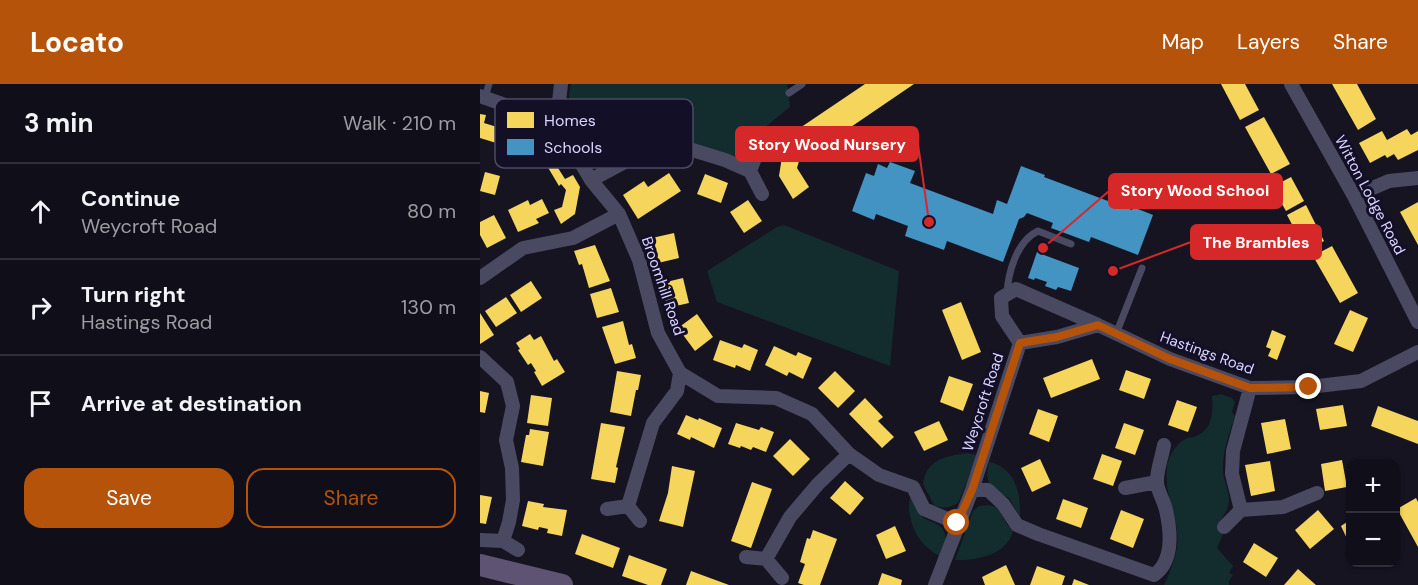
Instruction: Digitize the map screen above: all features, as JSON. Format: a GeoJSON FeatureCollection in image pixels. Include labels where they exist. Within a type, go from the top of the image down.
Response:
{"type":"FeatureCollection","features":[{"type":"Feature","properties":{"kind":"main road"},"geometry":{"type":"LineString","coordinates":[[480,565],[561,585]]}},
{"type":"Feature","properties":{"kind":"street"},"geometry":{"type":"LineString","coordinates":[[559,99],[561,84]]}},
{"type":"Feature","properties":{"kind":"street","name":"Witton Lodge Road"},"geometry":{"type":"LineString","coordinates":[[1292,84],[1354,196],[1418,322]]}},
{"type":"Feature","properties":{"kind":"street"},"geometry":{"type":"LineString","coordinates":[[485,92],[499,99]]}},
{"type":"Feature","properties":{"kind":"street"},"geometry":{"type":"LineString","coordinates":[[750,171],[759,148]]}},
{"type":"Feature","properties":{"kind":"street"},"geometry":{"type":"LineString","coordinates":[[693,150],[750,171],[762,194]]}},
{"type":"Feature","properties":{"kind":"street","name":"Broomhill Road"},"geometry":{"type":"LineString","coordinates":[[584,168],[619,214],[639,260],[658,333],[680,373]]}},
{"type":"Feature","properties":{"kind":"street"},"geometry":{"type":"LineString","coordinates":[[591,180],[613,168]]}},
{"type":"Feature","properties":{"kind":"street"},"geometry":{"type":"LineString","coordinates":[[1354,196],[1389,181],[1418,178]]}},
{"type":"Feature","properties":{"kind":"street"},"geometry":{"type":"LineString","coordinates":[[480,278],[523,248],[573,238],[619,214]]}},
{"type":"Feature","properties":{"kind":"street"},"geometry":{"type":"LineString","coordinates":[[1007,294],[1016,289],[1098,325]]}},
{"type":"Feature","properties":{"kind":"street","name":"Weycroft Road"},"geometry":{"type":"LineString","coordinates":[[935,585],[957,523],[972,490],[1020,343],[1002,316],[1001,298],[1007,294]]}},
{"type":"Feature","properties":{"kind":"street"},"geometry":{"type":"LineString","coordinates":[[1020,343],[1057,337],[1098,325]]}},
{"type":"Feature","properties":{"kind":"street","name":"Hastings Road"},"geometry":{"type":"LineString","coordinates":[[1098,325],[1170,359],[1250,388],[1309,387],[1361,381],[1418,352]]}},
{"type":"Feature","properties":{"kind":"street"},"geometry":{"type":"LineString","coordinates":[[480,357],[507,382],[513,405],[506,440],[512,468],[513,500],[503,541]]}},
{"type":"Feature","properties":{"kind":"street"},"geometry":{"type":"LineString","coordinates":[[628,506],[653,423],[677,392],[680,373],[718,396],[776,398],[812,414],[849,454],[879,475],[913,487],[924,509],[957,523]]}},
{"type":"Feature","properties":{"kind":"street"},"geometry":{"type":"LineString","coordinates":[[1241,510],[1232,474],[1233,451],[1250,388]]}},
{"type":"Feature","properties":{"kind":"street"},"geometry":{"type":"LineString","coordinates":[[972,490],[988,490],[1003,504],[1017,525],[1155,580],[1169,552],[1170,536],[1166,511],[1157,482],[1164,446]]}},
{"type":"Feature","properties":{"kind":"street"},"geometry":{"type":"LineString","coordinates":[[766,559],[790,517],[818,484],[849,454]]}},
{"type":"Feature","properties":{"kind":"street"},"geometry":{"type":"LineString","coordinates":[[1125,488],[1157,482]]}},
{"type":"Feature","properties":{"kind":"street"},"geometry":{"type":"LineString","coordinates":[[1224,527],[1241,510],[1283,507],[1317,494]]}},
{"type":"Feature","properties":{"kind":"street"},"geometry":{"type":"LineString","coordinates":[[607,509],[628,506]]}},
{"type":"Feature","properties":{"kind":"street"},"geometry":{"type":"LineString","coordinates":[[628,506],[640,521]]}},
{"type":"Feature","properties":{"kind":"street"},"geometry":{"type":"LineString","coordinates":[[481,540],[503,541],[518,550]]}},
{"type":"Feature","properties":{"kind":"street"},"geometry":{"type":"LineString","coordinates":[[746,557],[766,559],[782,578]]}},
{"type":"Feature","properties":{"kind":"lane"},"geometry":{"type":"LineString","coordinates":[[789,93],[801,84]]}},
{"type":"Feature","properties":{"kind":"lane"},"geometry":{"type":"LineString","coordinates":[[1007,294],[1007,282],[1023,241],[1030,235],[1038,231],[1071,244]]}},
{"type":"Feature","properties":{"kind":"lane"},"geometry":{"type":"LineString","coordinates":[[1116,334],[1142,268]]}},
{"type":"Feature","properties":{"kind":"green space"},"geometry":{"type":"Polygon","coordinates":[[[571,84],[787,84],[790,107],[752,138],[740,158],[693,143],[693,99],[570,99],[571,84]]]}},
{"type":"Feature","properties":{"kind":"green space"},"geometry":{"type":"Polygon","coordinates":[[[784,225],[899,271],[890,366],[717,302],[707,271],[777,227],[784,225]]]}},
{"type":"Feature","properties":{"kind":"green space"},"geometry":{"type":"Polygon","coordinates":[[[1221,394],[1232,398],[1235,402],[1232,412],[1235,416],[1226,444],[1223,472],[1229,500],[1219,526],[1224,532],[1217,548],[1233,566],[1229,573],[1233,575],[1229,585],[1164,585],[1174,559],[1178,539],[1167,483],[1168,463],[1171,454],[1180,443],[1206,429],[1212,414],[1212,396],[1221,394]]]}},
{"type":"Feature","properties":{"kind":"green space"},"geometry":{"type":"Polygon","coordinates":[[[966,453],[978,455],[958,503],[946,507],[934,505],[923,484],[928,469],[944,458],[966,453]]]}},
{"type":"Feature","properties":{"kind":"green space"},"geometry":{"type":"Polygon","coordinates":[[[989,462],[1005,470],[1015,483],[1018,491],[1020,517],[1009,498],[990,487],[987,475],[989,462]]]}},
{"type":"Feature","properties":{"kind":"green space"},"geometry":{"type":"Polygon","coordinates":[[[911,497],[922,516],[944,531],[945,544],[941,557],[924,545],[914,529],[910,516],[911,497]]]}},
{"type":"Feature","properties":{"kind":"green space"},"geometry":{"type":"Polygon","coordinates":[[[979,506],[996,507],[1013,531],[1010,539],[998,551],[990,555],[955,560],[973,511],[979,506]]]}},
{"type":"Feature","properties":{"kind":"building: Homes"},"geometry":{"type":"Polygon","coordinates":[[[865,84],[914,84],[823,146],[819,141],[802,151],[797,168],[809,187],[793,199],[779,176],[785,138],[865,84]]]}},
{"type":"Feature","properties":{"kind":"building: Homes"},"geometry":{"type":"Polygon","coordinates":[[[1221,84],[1245,84],[1259,110],[1240,120],[1221,84]]]}},
{"type":"Feature","properties":{"kind":"building: Homes"},"geometry":{"type":"Polygon","coordinates":[[[1332,84],[1357,84],[1376,119],[1358,130],[1332,84]]]}},
{"type":"Feature","properties":{"kind":"building: Homes"},"geometry":{"type":"Polygon","coordinates":[[[480,114],[486,115],[484,123],[495,126],[495,143],[480,138],[480,114]]]}},
{"type":"Feature","properties":{"kind":"building: Homes"},"geometry":{"type":"Polygon","coordinates":[[[1264,117],[1290,164],[1271,174],[1245,127],[1264,117]]]}},
{"type":"Feature","properties":{"kind":"building: Homes"},"geometry":{"type":"Polygon","coordinates":[[[1407,129],[1411,135],[1418,131],[1418,150],[1398,160],[1394,154],[1387,158],[1385,155],[1370,163],[1359,143],[1382,131],[1387,140],[1407,129]]]}},
{"type":"Feature","properties":{"kind":"building: Homes"},"geometry":{"type":"Polygon","coordinates":[[[548,168],[558,168],[565,179],[573,175],[580,187],[575,214],[561,224],[554,210],[562,207],[566,190],[561,184],[559,186],[548,168]]]}},
{"type":"Feature","properties":{"kind":"building: Homes"},"geometry":{"type":"Polygon","coordinates":[[[485,172],[500,176],[495,195],[480,191],[485,172]]]}},
{"type":"Feature","properties":{"kind":"building: Homes"},"geometry":{"type":"Polygon","coordinates":[[[669,173],[681,191],[638,219],[623,195],[644,181],[648,187],[669,173]]]}},
{"type":"Feature","properties":{"kind":"building: Homes"},"geometry":{"type":"Polygon","coordinates":[[[705,174],[728,183],[721,203],[697,194],[705,174]]]}},
{"type":"Feature","properties":{"kind":"building: Homes"},"geometry":{"type":"Polygon","coordinates":[[[1291,177],[1304,201],[1286,211],[1272,187],[1291,177]]]}},
{"type":"Feature","properties":{"kind":"building: Homes"},"geometry":{"type":"Polygon","coordinates":[[[542,199],[549,213],[536,219],[539,223],[518,232],[508,210],[528,200],[530,205],[542,199]]]}},
{"type":"Feature","properties":{"kind":"building: Homes"},"geometry":{"type":"Polygon","coordinates":[[[748,200],[762,221],[744,233],[730,212],[748,200]]]}},
{"type":"Feature","properties":{"kind":"building: Homes"},"geometry":{"type":"Polygon","coordinates":[[[1418,202],[1418,245],[1400,212],[1418,202]]]}},
{"type":"Feature","properties":{"kind":"building: Homes"},"geometry":{"type":"Polygon","coordinates":[[[1306,205],[1324,241],[1306,251],[1287,215],[1306,205]]]}},
{"type":"Feature","properties":{"kind":"building: Homes"},"geometry":{"type":"Polygon","coordinates":[[[494,215],[506,238],[487,248],[480,235],[480,222],[494,215]]]}},
{"type":"Feature","properties":{"kind":"building: Homes"},"geometry":{"type":"Polygon","coordinates":[[[674,233],[679,258],[658,263],[652,238],[674,233]]]}},
{"type":"Feature","properties":{"kind":"building: Homes"},"geometry":{"type":"Polygon","coordinates":[[[595,245],[610,281],[589,288],[582,264],[579,265],[574,251],[595,245]]]}},
{"type":"Feature","properties":{"kind":"building: Homes"},"geometry":{"type":"Polygon","coordinates":[[[1332,246],[1358,293],[1340,303],[1313,256],[1332,246]]]}},
{"type":"Feature","properties":{"kind":"building: Homes"},"geometry":{"type":"Polygon","coordinates":[[[683,278],[689,303],[667,308],[662,283],[683,278]]]}},
{"type":"Feature","properties":{"kind":"building: Homes"},"geometry":{"type":"Polygon","coordinates":[[[531,281],[542,298],[521,312],[510,295],[531,281]]]}},
{"type":"Feature","properties":{"kind":"building: Homes"},"geometry":{"type":"Polygon","coordinates":[[[611,288],[619,312],[597,318],[590,294],[611,288]]]}},
{"type":"Feature","properties":{"kind":"building: Homes"},"geometry":{"type":"Polygon","coordinates":[[[506,297],[517,313],[496,327],[485,311],[506,297]]]}},
{"type":"Feature","properties":{"kind":"building: Homes"},"geometry":{"type":"Polygon","coordinates":[[[961,302],[981,352],[962,360],[942,310],[961,302]]]}},
{"type":"Feature","properties":{"kind":"building: Homes"},"geometry":{"type":"Polygon","coordinates":[[[1350,310],[1368,318],[1353,352],[1334,344],[1350,310]]]}},
{"type":"Feature","properties":{"kind":"building: Homes"},"geometry":{"type":"Polygon","coordinates":[[[480,313],[494,335],[480,344],[480,313]]]}},
{"type":"Feature","properties":{"kind":"building: Homes"},"geometry":{"type":"Polygon","coordinates":[[[697,314],[713,337],[695,351],[678,328],[697,314]]]}},
{"type":"Feature","properties":{"kind":"building: Homes"},"geometry":{"type":"Polygon","coordinates":[[[623,321],[629,345],[632,344],[636,358],[615,364],[602,327],[623,321]]]}},
{"type":"Feature","properties":{"kind":"building: Homes"},"geometry":{"type":"Polygon","coordinates":[[[1272,330],[1286,336],[1277,360],[1268,356],[1271,349],[1266,347],[1272,330]]]}},
{"type":"Feature","properties":{"kind":"building: Homes"},"geometry":{"type":"Polygon","coordinates":[[[530,334],[534,340],[541,336],[554,361],[557,359],[565,372],[542,386],[534,372],[536,371],[531,363],[528,365],[516,343],[530,334]]]}},
{"type":"Feature","properties":{"kind":"building: Homes"},"geometry":{"type":"Polygon","coordinates":[[[720,340],[742,348],[744,344],[758,350],[750,371],[713,360],[720,340]]]}},
{"type":"Feature","properties":{"kind":"building: Homes"},"geometry":{"type":"Polygon","coordinates":[[[774,346],[796,356],[798,352],[812,358],[803,379],[789,372],[787,376],[765,365],[774,346]]]}},
{"type":"Feature","properties":{"kind":"building: Homes"},"geometry":{"type":"Polygon","coordinates":[[[1092,359],[1100,379],[1051,398],[1043,378],[1092,359]]]}},
{"type":"Feature","properties":{"kind":"building: Homes"},"geometry":{"type":"Polygon","coordinates":[[[1126,370],[1151,379],[1144,399],[1119,390],[1126,370]]]}},
{"type":"Feature","properties":{"kind":"building: Homes"},"geometry":{"type":"Polygon","coordinates":[[[617,371],[641,375],[631,416],[610,412],[617,371]]]}},
{"type":"Feature","properties":{"kind":"building: Homes"},"geometry":{"type":"Polygon","coordinates":[[[835,371],[855,391],[838,408],[818,388],[835,371]]]}},
{"type":"Feature","properties":{"kind":"building: Homes"},"geometry":{"type":"Polygon","coordinates":[[[949,376],[973,384],[963,411],[940,402],[949,376]]]}},
{"type":"Feature","properties":{"kind":"building: Homes"},"geometry":{"type":"Polygon","coordinates":[[[480,391],[489,393],[485,413],[480,412],[480,391]]]}},
{"type":"Feature","properties":{"kind":"building: Homes"},"geometry":{"type":"Polygon","coordinates":[[[531,395],[552,398],[548,426],[527,423],[531,395]]]}},
{"type":"Feature","properties":{"kind":"building: Homes"},"geometry":{"type":"Polygon","coordinates":[[[865,398],[883,417],[878,421],[894,437],[882,448],[849,414],[865,398]]]}},
{"type":"Feature","properties":{"kind":"building: Homes"},"geometry":{"type":"Polygon","coordinates":[[[1177,400],[1197,407],[1188,432],[1168,425],[1177,400]]]}},
{"type":"Feature","properties":{"kind":"building: Homes"},"geometry":{"type":"Polygon","coordinates":[[[1343,405],[1347,426],[1320,430],[1316,409],[1343,405]]]}},
{"type":"Feature","properties":{"kind":"building: Homes"},"geometry":{"type":"Polygon","coordinates":[[[1378,406],[1418,421],[1418,444],[1371,426],[1378,406]]]}},
{"type":"Feature","properties":{"kind":"building: Homes"},"geometry":{"type":"Polygon","coordinates":[[[1038,409],[1058,416],[1049,442],[1029,434],[1038,409]]]}},
{"type":"Feature","properties":{"kind":"building: Homes"},"geometry":{"type":"Polygon","coordinates":[[[686,415],[722,428],[714,448],[691,437],[690,440],[677,434],[686,415]]]}},
{"type":"Feature","properties":{"kind":"building: Homes"},"geometry":{"type":"Polygon","coordinates":[[[1285,419],[1291,449],[1267,454],[1261,423],[1285,419]]]}},
{"type":"Feature","properties":{"kind":"building: Homes"},"geometry":{"type":"Polygon","coordinates":[[[939,421],[948,440],[924,451],[914,432],[939,421]]]}},
{"type":"Feature","properties":{"kind":"building: Homes"},"geometry":{"type":"Polygon","coordinates":[[[601,423],[625,427],[616,467],[618,468],[615,483],[591,479],[601,423]]]}},
{"type":"Feature","properties":{"kind":"building: Homes"},"geometry":{"type":"Polygon","coordinates":[[[736,423],[759,430],[761,427],[774,432],[766,452],[753,447],[751,450],[728,444],[736,423]]]}},
{"type":"Feature","properties":{"kind":"building: Homes"},"geometry":{"type":"Polygon","coordinates":[[[1124,423],[1144,430],[1135,455],[1115,448],[1124,423]]]}},
{"type":"Feature","properties":{"kind":"building: Homes"},"geometry":{"type":"Polygon","coordinates":[[[530,429],[549,432],[543,466],[521,462],[526,435],[529,435],[530,429]]]}},
{"type":"Feature","properties":{"kind":"building: Homes"},"geometry":{"type":"Polygon","coordinates":[[[790,439],[810,459],[793,476],[773,456],[790,439]]]}},
{"type":"Feature","properties":{"kind":"building: Homes"},"geometry":{"type":"Polygon","coordinates":[[[1102,454],[1122,461],[1113,486],[1093,479],[1102,454]]]}},
{"type":"Feature","properties":{"kind":"building: Homes"},"geometry":{"type":"Polygon","coordinates":[[[1040,459],[1051,483],[1032,492],[1021,468],[1040,459]]]}},
{"type":"Feature","properties":{"kind":"building: Homes"},"geometry":{"type":"Polygon","coordinates":[[[1342,460],[1346,487],[1325,491],[1321,464],[1342,460]]]}},
{"type":"Feature","properties":{"kind":"building: Homes"},"geometry":{"type":"Polygon","coordinates":[[[1270,461],[1275,491],[1251,496],[1245,465],[1270,461]]]}},
{"type":"Feature","properties":{"kind":"building: Homes"},"geometry":{"type":"Polygon","coordinates":[[[672,466],[695,471],[683,527],[659,521],[668,493],[672,466]]]}},
{"type":"Feature","properties":{"kind":"building: Homes"},"geometry":{"type":"Polygon","coordinates":[[[845,481],[864,498],[850,515],[830,498],[845,481]]]}},
{"type":"Feature","properties":{"kind":"building: Homes"},"geometry":{"type":"Polygon","coordinates":[[[752,482],[772,489],[751,548],[731,541],[752,482]]]}},
{"type":"Feature","properties":{"kind":"building: Homes"},"geometry":{"type":"Polygon","coordinates":[[[480,495],[492,497],[486,524],[480,523],[480,495]]]}},
{"type":"Feature","properties":{"kind":"building: Homes"},"geometry":{"type":"Polygon","coordinates":[[[1416,498],[1418,502],[1418,547],[1400,514],[1400,507],[1416,498]]]}},
{"type":"Feature","properties":{"kind":"building: Homes"},"geometry":{"type":"Polygon","coordinates":[[[1063,499],[1088,508],[1081,528],[1056,519],[1063,499]]]}},
{"type":"Feature","properties":{"kind":"building: Homes"},"geometry":{"type":"Polygon","coordinates":[[[528,501],[544,504],[543,507],[567,510],[562,536],[547,533],[548,529],[539,527],[538,530],[522,526],[528,501]]]}},
{"type":"Feature","properties":{"kind":"building: Homes"},"geometry":{"type":"Polygon","coordinates":[[[1121,510],[1144,519],[1133,548],[1110,539],[1121,510]]]}},
{"type":"Feature","properties":{"kind":"building: Homes"},"geometry":{"type":"Polygon","coordinates":[[[1318,510],[1334,529],[1310,549],[1295,530],[1318,510]]]}},
{"type":"Feature","properties":{"kind":"building: Homes"},"geometry":{"type":"Polygon","coordinates":[[[1346,523],[1346,537],[1341,526],[1346,523]]]}},
{"type":"Feature","properties":{"kind":"building: Homes"},"geometry":{"type":"Polygon","coordinates":[[[895,526],[906,551],[886,559],[876,535],[895,526]]]}},
{"type":"Feature","properties":{"kind":"building: Homes"},"geometry":{"type":"Polygon","coordinates":[[[813,530],[837,539],[820,585],[804,585],[798,583],[805,564],[800,562],[807,538],[810,539],[813,530]]]}},
{"type":"Feature","properties":{"kind":"building: Homes"},"geometry":{"type":"Polygon","coordinates":[[[582,534],[620,548],[613,568],[575,554],[582,534]]]}},
{"type":"Feature","properties":{"kind":"building: Homes"},"geometry":{"type":"Polygon","coordinates":[[[1254,543],[1278,558],[1266,577],[1243,562],[1254,543]]]}},
{"type":"Feature","properties":{"kind":"building: Homes"},"geometry":{"type":"Polygon","coordinates":[[[629,555],[667,569],[661,585],[648,585],[622,576],[629,555]]]}},
{"type":"Feature","properties":{"kind":"building: Homes"},"geometry":{"type":"Polygon","coordinates":[[[1006,565],[1015,585],[985,585],[982,577],[1006,565]]]}},
{"type":"Feature","properties":{"kind":"building: Homes"},"geometry":{"type":"Polygon","coordinates":[[[1037,566],[1065,576],[1062,585],[1030,585],[1037,566]]]}},
{"type":"Feature","properties":{"kind":"building: Homes"},"geometry":{"type":"Polygon","coordinates":[[[1298,569],[1308,578],[1316,585],[1284,585],[1298,569]]]}},
{"type":"Feature","properties":{"kind":"building: Homes"},"geometry":{"type":"Polygon","coordinates":[[[691,571],[729,585],[686,585],[691,571]]]}},
{"type":"Feature","properties":{"kind":"building: Homes"},"geometry":{"type":"Polygon","coordinates":[[[882,573],[902,580],[901,585],[878,585],[882,573]]]}},
{"type":"Feature","properties":{"kind":"building: Homes"},"geometry":{"type":"Polygon","coordinates":[[[1074,579],[1089,585],[1072,585],[1074,579]]]}},
{"type":"Feature","properties":{"kind":"building: Schools"},"geometry":{"type":"Polygon","coordinates":[[[890,162],[915,171],[910,183],[993,214],[997,200],[1007,204],[1021,166],[1132,210],[1133,207],[1153,215],[1138,255],[1091,237],[1089,242],[1051,228],[1053,223],[1027,213],[1019,219],[1003,262],[947,241],[944,250],[905,236],[908,226],[876,214],[874,220],[852,211],[866,173],[874,176],[878,164],[887,168],[890,162]]]}},
{"type":"Feature","properties":{"kind":"building: Schools"},"geometry":{"type":"Polygon","coordinates":[[[1038,249],[1045,252],[1044,255],[1079,268],[1071,291],[1058,287],[1056,290],[1045,286],[1047,282],[1028,278],[1038,249]]]}},
{"type":"Feature","properties":{"kind":"place","name":"Story Wood Nursery"},"geometry":{"type":"Point","coordinates":[929,222]}},
{"type":"Feature","properties":{"kind":"place","name":"Story Wood School"},"geometry":{"type":"Point","coordinates":[1043,248]}},
{"type":"Feature","properties":{"kind":"place","name":"The Brambles"},"geometry":{"type":"Point","coordinates":[1113,271]}},
{"type":"Feature","properties":{"kind":"route"},"geometry":{"type":"LineString","coordinates":[[957,523],[972,490],[1020,343],[1057,337],[1098,325],[1170,359],[1250,388],[1309,387]]}}]}
